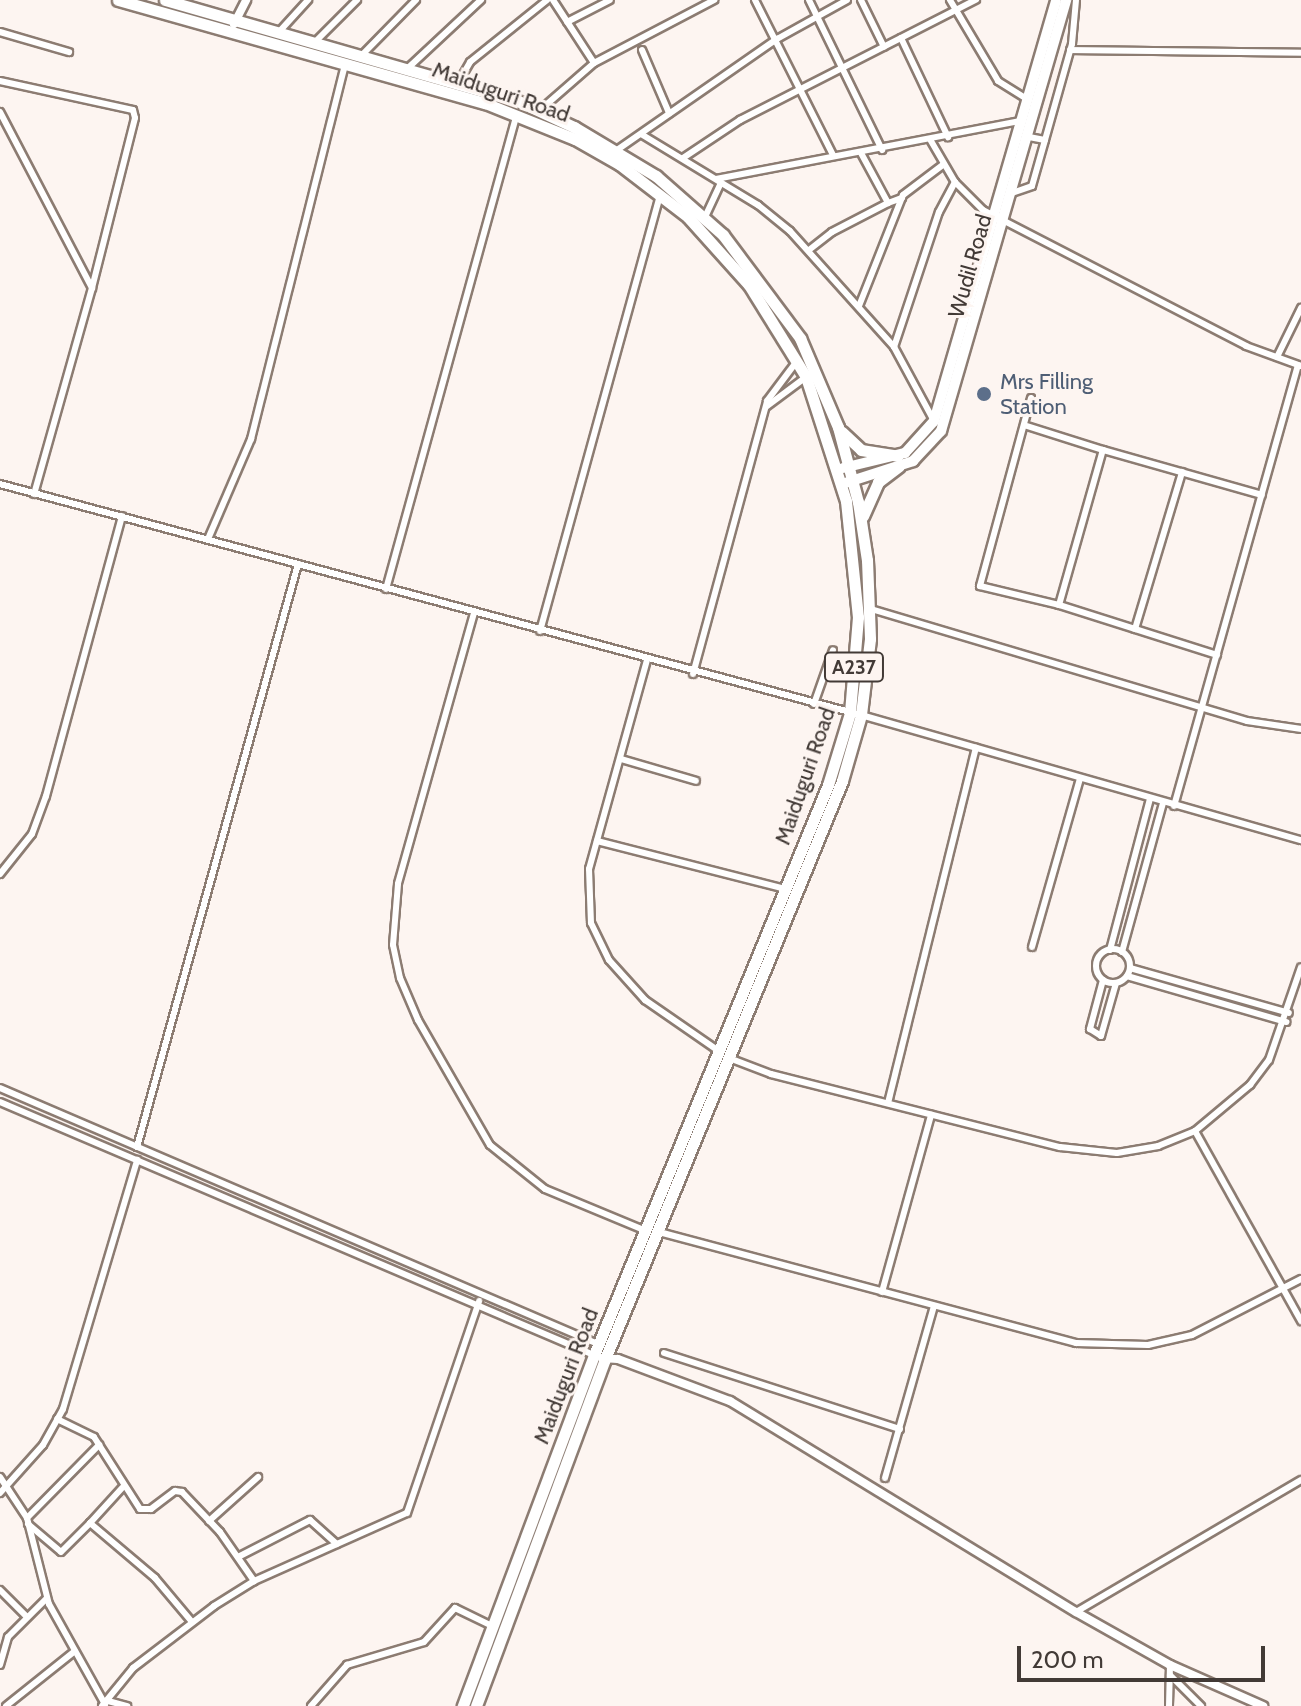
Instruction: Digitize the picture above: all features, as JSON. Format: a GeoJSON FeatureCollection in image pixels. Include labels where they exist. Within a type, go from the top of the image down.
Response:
{"type":"FeatureCollection","features":[{"type":"Feature","properties":{"kind":"highway","name":"Maiduguri Road"},"geometry":{"type":"LineString","coordinates":[[118,0],[278,33],[458,83],[519,108],[661,193],[739,273],[797,361],[844,468],[862,524],[871,609],[855,714],[827,821],[724,1055],[492,1626],[463,1706]]}},
{"type":"Feature","properties":{"kind":"highway","name":"Maiduguri Road"},"geometry":{"type":"LineString","coordinates":[[165,0],[345,63],[539,111],[617,150],[705,217],[750,267],[792,326],[838,427],[844,468]]}},
{"type":"Feature","properties":{"kind":"highway"},"geometry":{"type":"LineString","coordinates":[[838,427],[861,450],[898,461],[868,497],[862,524]]}},
{"type":"Feature","properties":{"kind":"highway","name":"Maiduguri Road"},"geometry":{"type":"LineString","coordinates":[[724,1055],[785,889],[814,825],[855,714],[857,570],[848,482]]}},
{"type":"Feature","properties":{"kind":"highway","name":"Maiduguri Road"},"geometry":{"type":"LineString","coordinates":[[476,1706],[605,1353]]}},
{"type":"Feature","properties":{"kind":"main road","name":"Wudil Road"},"geometry":{"type":"LineString","coordinates":[[848,482],[932,444],[999,218],[1021,121],[1056,0]]}},
{"type":"Feature","properties":{"kind":"main road","name":"Wudil Road"},"geometry":{"type":"LineString","coordinates":[[999,218],[1012,193],[1066,0]]}},
{"type":"Feature","properties":{"kind":"main road","name":"Wudil Road"},"geometry":{"type":"LineString","coordinates":[[844,468],[898,461],[914,447],[934,421],[947,397]]}},
{"type":"Feature","properties":{"kind":"street"},"geometry":{"type":"LineString","coordinates":[[234,25],[246,0]]}},
{"type":"Feature","properties":{"kind":"street"},"geometry":{"type":"LineString","coordinates":[[278,33],[308,0]]}},
{"type":"Feature","properties":{"kind":"street"},"geometry":{"type":"LineString","coordinates":[[314,43],[357,0]]}},
{"type":"Feature","properties":{"kind":"street"},"geometry":{"type":"LineString","coordinates":[[360,57],[416,0]]}},
{"type":"Feature","properties":{"kind":"street"},"geometry":{"type":"LineString","coordinates":[[407,70],[481,0]]}},
{"type":"Feature","properties":{"kind":"street"},"geometry":{"type":"LineString","coordinates":[[458,83],[470,62],[550,0],[594,63]]}},
{"type":"Feature","properties":{"kind":"street"},"geometry":{"type":"LineString","coordinates":[[567,22],[610,0]]}},
{"type":"Feature","properties":{"kind":"street"},"geometry":{"type":"LineString","coordinates":[[539,111],[594,63],[714,0]]}},
{"type":"Feature","properties":{"kind":"street"},"geometry":{"type":"LineString","coordinates":[[755,0],[833,155]]}},
{"type":"Feature","properties":{"kind":"street"},"geometry":{"type":"LineString","coordinates":[[809,0],[882,150]]}},
{"type":"Feature","properties":{"kind":"street"},"geometry":{"type":"LineString","coordinates":[[617,150],[777,39],[847,0]]}},
{"type":"Feature","properties":{"kind":"street"},"geometry":{"type":"LineString","coordinates":[[861,0],[884,47]]}},
{"type":"Feature","properties":{"kind":"street"},"geometry":{"type":"LineString","coordinates":[[950,0],[998,81],[1027,99]]}},
{"type":"Feature","properties":{"kind":"street"},"geometry":{"type":"LineString","coordinates":[[683,158],[740,120],[976,0]]}},
{"type":"Feature","properties":{"kind":"street"},"geometry":{"type":"LineString","coordinates":[[1012,193],[1032,186],[1070,50],[1076,0]]}},
{"type":"Feature","properties":{"kind":"street"},"geometry":{"type":"LineString","coordinates":[[0,32],[69,52]]}},
{"type":"Feature","properties":{"kind":"street"},"geometry":{"type":"LineString","coordinates":[[901,38],[948,137]]}},
{"type":"Feature","properties":{"kind":"street"},"geometry":{"type":"LineString","coordinates":[[642,50],[669,113]]}},
{"type":"Feature","properties":{"kind":"street"},"geometry":{"type":"LineString","coordinates":[[1070,50],[1301,53]]}},
{"type":"Feature","properties":{"kind":"street"},"geometry":{"type":"LineString","coordinates":[[208,539],[251,439],[345,63]]}},
{"type":"Feature","properties":{"kind":"street"},"geometry":{"type":"LineString","coordinates":[[1047,69],[1063,74]]}},
{"type":"Feature","properties":{"kind":"street"},"geometry":{"type":"LineString","coordinates":[[0,81],[133,110],[135,118],[92,288],[34,494]]}},
{"type":"Feature","properties":{"kind":"street"},"geometry":{"type":"LineString","coordinates":[[386,589],[519,108]]}},
{"type":"Feature","properties":{"kind":"street"},"geometry":{"type":"LineString","coordinates":[[0,112],[92,288]]}},
{"type":"Feature","properties":{"kind":"street"},"geometry":{"type":"LineString","coordinates":[[719,180],[833,155],[882,150],[1021,121]]}},
{"type":"Feature","properties":{"kind":"street"},"geometry":{"type":"LineString","coordinates":[[641,134],[758,205],[809,250],[894,347],[934,421]]}},
{"type":"Feature","properties":{"kind":"street"},"geometry":{"type":"LineString","coordinates":[[1029,137],[1045,140]]}},
{"type":"Feature","properties":{"kind":"street"},"geometry":{"type":"LineString","coordinates":[[931,141],[955,182],[999,218],[1300,366],[1174,806]]}},
{"type":"Feature","properties":{"kind":"street"},"geometry":{"type":"LineString","coordinates":[[861,153],[888,203]]}},
{"type":"Feature","properties":{"kind":"street"},"geometry":{"type":"LineString","coordinates":[[809,250],[902,197],[944,164]]}},
{"type":"Feature","properties":{"kind":"street"},"geometry":{"type":"LineString","coordinates":[[705,217],[719,180]]}},
{"type":"Feature","properties":{"kind":"street"},"geometry":{"type":"LineString","coordinates":[[894,347],[939,212],[955,182]]}},
{"type":"Feature","properties":{"kind":"street"},"geometry":{"type":"LineString","coordinates":[[540,631],[661,193]]}},
{"type":"Feature","properties":{"kind":"street"},"geometry":{"type":"LineString","coordinates":[[859,306],[902,197]]}},
{"type":"Feature","properties":{"kind":"street"},"geometry":{"type":"LineString","coordinates":[[1277,357],[1301,308]]}},
{"type":"Feature","properties":{"kind":"street"},"geometry":{"type":"LineString","coordinates":[[693,674],[765,408],[797,361]]}},
{"type":"Feature","properties":{"kind":"street"},"geometry":{"type":"LineString","coordinates":[[765,408],[806,377]]}},
{"type":"Feature","properties":{"kind":"street"},"geometry":{"type":"LineString","coordinates":[[1031,398],[1027,426],[980,586],[1059,605],[1217,655]]}},
{"type":"Feature","properties":{"kind":"street"},"geometry":{"type":"LineString","coordinates":[[1027,426],[1262,495]]}},
{"type":"Feature","properties":{"kind":"street"},"geometry":{"type":"LineString","coordinates":[[1059,605],[1103,450]]}},
{"type":"Feature","properties":{"kind":"street"},"geometry":{"type":"LineString","coordinates":[[1135,629],[1182,472]]}},
{"type":"Feature","properties":{"kind":"street"},"geometry":{"type":"LineString","coordinates":[[0,484],[693,674],[855,714],[1301,840]]}},
{"type":"Feature","properties":{"kind":"street"},"geometry":{"type":"LineString","coordinates":[[0,874],[32,834],[46,796],[122,516]]}},
{"type":"Feature","properties":{"kind":"street"},"geometry":{"type":"LineString","coordinates":[[137,1147],[298,564]]}},
{"type":"Feature","properties":{"kind":"street"},"geometry":{"type":"LineString","coordinates":[[871,609],[1203,704],[1247,721],[1301,729]]}},
{"type":"Feature","properties":{"kind":"street"},"geometry":{"type":"LineString","coordinates":[[474,613],[398,884],[393,945],[400,978],[418,1020],[490,1145],[545,1189],[653,1231],[1076,1343],[1148,1345],[1192,1335],[1301,1279]]}},
{"type":"Feature","properties":{"kind":"street"},"geometry":{"type":"LineString","coordinates":[[814,704],[833,650]]}},
{"type":"Feature","properties":{"kind":"street"},"geometry":{"type":"LineString","coordinates":[[647,660],[597,841],[586,894],[591,923],[609,960],[645,1000],[724,1055],[771,1074],[931,1115],[1081,1152],[1117,1153],[1158,1146],[1195,1131],[1250,1085],[1269,1060],[1286,1022],[1301,967]]}},
{"type":"Feature","properties":{"kind":"street"},"geometry":{"type":"LineString","coordinates":[[888,1103],[976,748]]}},
{"type":"Feature","properties":{"kind":"street"},"geometry":{"type":"LineString","coordinates":[[621,759],[696,781]]}},
{"type":"Feature","properties":{"kind":"street"},"geometry":{"type":"LineString","coordinates":[[1032,947],[1080,779]]}},
{"type":"Feature","properties":{"kind":"street"},"geometry":{"type":"LineString","coordinates":[[1150,799],[1110,950],[1097,961],[1103,980],[1090,1029],[1101,1036],[1116,983],[1127,976],[1130,968],[1122,952],[1163,803]]}},
{"type":"Feature","properties":{"kind":"street"},"geometry":{"type":"LineString","coordinates":[[597,841],[785,889]]}},
{"type":"Feature","properties":{"kind":"street"},"geometry":{"type":"LineString","coordinates":[[1123,899],[1135,902]]}},
{"type":"Feature","properties":{"kind":"street"},"geometry":{"type":"LineString","coordinates":[[1110,950],[1122,952]]}},
{"type":"Feature","properties":{"kind":"street"},"geometry":{"type":"LineString","coordinates":[[1130,968],[1286,1022]]}},
{"type":"Feature","properties":{"kind":"street"},"geometry":{"type":"LineString","coordinates":[[1149,982],[1151,974]]}},
{"type":"Feature","properties":{"kind":"street"},"geometry":{"type":"LineString","coordinates":[[1127,976],[1289,1013]]}},
{"type":"Feature","properties":{"kind":"street"},"geometry":{"type":"LineString","coordinates":[[1103,980],[1116,983]]}},
{"type":"Feature","properties":{"kind":"street"},"geometry":{"type":"LineString","coordinates":[[0,1088],[605,1353],[730,1401],[1170,1670],[1263,1706]]}},
{"type":"Feature","properties":{"kind":"street"},"geometry":{"type":"LineString","coordinates":[[0,1102],[480,1298]]}},
{"type":"Feature","properties":{"kind":"street"},"geometry":{"type":"LineString","coordinates":[[882,1292],[931,1115]]}},
{"type":"Feature","properties":{"kind":"street"},"geometry":{"type":"LineString","coordinates":[[1195,1131],[1301,1321]]}},
{"type":"Feature","properties":{"kind":"street"},"geometry":{"type":"LineString","coordinates":[[0,1493],[43,1445],[57,1419],[137,1160]]}},
{"type":"Feature","properties":{"kind":"street"},"geometry":{"type":"LineString","coordinates":[[105,1704],[133,1668],[192,1622],[254,1581],[412,1508],[480,1298]]}},
{"type":"Feature","properties":{"kind":"street"},"geometry":{"type":"LineString","coordinates":[[885,1478],[934,1306]]}},
{"type":"Feature","properties":{"kind":"street"},"geometry":{"type":"LineString","coordinates":[[664,1353],[900,1429]]}},
{"type":"Feature","properties":{"kind":"street"},"geometry":{"type":"LineString","coordinates":[[57,1419],[88,1432],[99,1445],[122,1488],[146,1510],[180,1490],[209,1521],[254,1581]]}},
{"type":"Feature","properties":{"kind":"street"},"geometry":{"type":"LineString","coordinates":[[28,1521],[99,1445]]}},
{"type":"Feature","properties":{"kind":"street"},"geometry":{"type":"LineString","coordinates":[[0,1477],[28,1521],[47,1598],[105,1704]]}},
{"type":"Feature","properties":{"kind":"street"},"geometry":{"type":"LineString","coordinates":[[209,1521],[258,1477]]}},
{"type":"Feature","properties":{"kind":"street"},"geometry":{"type":"LineString","coordinates":[[1076,1612],[1301,1480]]}},
{"type":"Feature","properties":{"kind":"street"},"geometry":{"type":"LineString","coordinates":[[28,1521],[61,1552],[122,1488]]}},
{"type":"Feature","properties":{"kind":"street"},"geometry":{"type":"LineString","coordinates":[[238,1557],[314,1519],[337,1544]]}},
{"type":"Feature","properties":{"kind":"street"},"geometry":{"type":"LineString","coordinates":[[90,1523],[155,1578],[192,1622]]}},
{"type":"Feature","properties":{"kind":"street"},"geometry":{"type":"LineString","coordinates":[[0,1590],[27,1617]]}},
{"type":"Feature","properties":{"kind":"street"},"geometry":{"type":"LineString","coordinates":[[0,1665],[8,1637],[47,1598]]}},
{"type":"Feature","properties":{"kind":"street"},"geometry":{"type":"LineString","coordinates":[[311,1706],[347,1665],[424,1642],[455,1608],[492,1626]]}},
{"type":"Feature","properties":{"kind":"street"},"geometry":{"type":"LineString","coordinates":[[6,1706],[75,1651]]}},
{"type":"Feature","properties":{"kind":"street"},"geometry":{"type":"LineString","coordinates":[[1169,1706],[1170,1670]]}},
{"type":"Feature","properties":{"kind":"street"},"geometry":{"type":"LineString","coordinates":[[1170,1670],[1201,1706]]}},
{"type":"Feature","properties":{"kind":"street"},"geometry":{"type":"LineString","coordinates":[[105,1704],[127,1706]]}},
{"type":"Feature","properties":{"kind":"place","name":"Mrs Filling Station"},"geometry":{"type":"Point","coordinates":[984,394]}}]}
